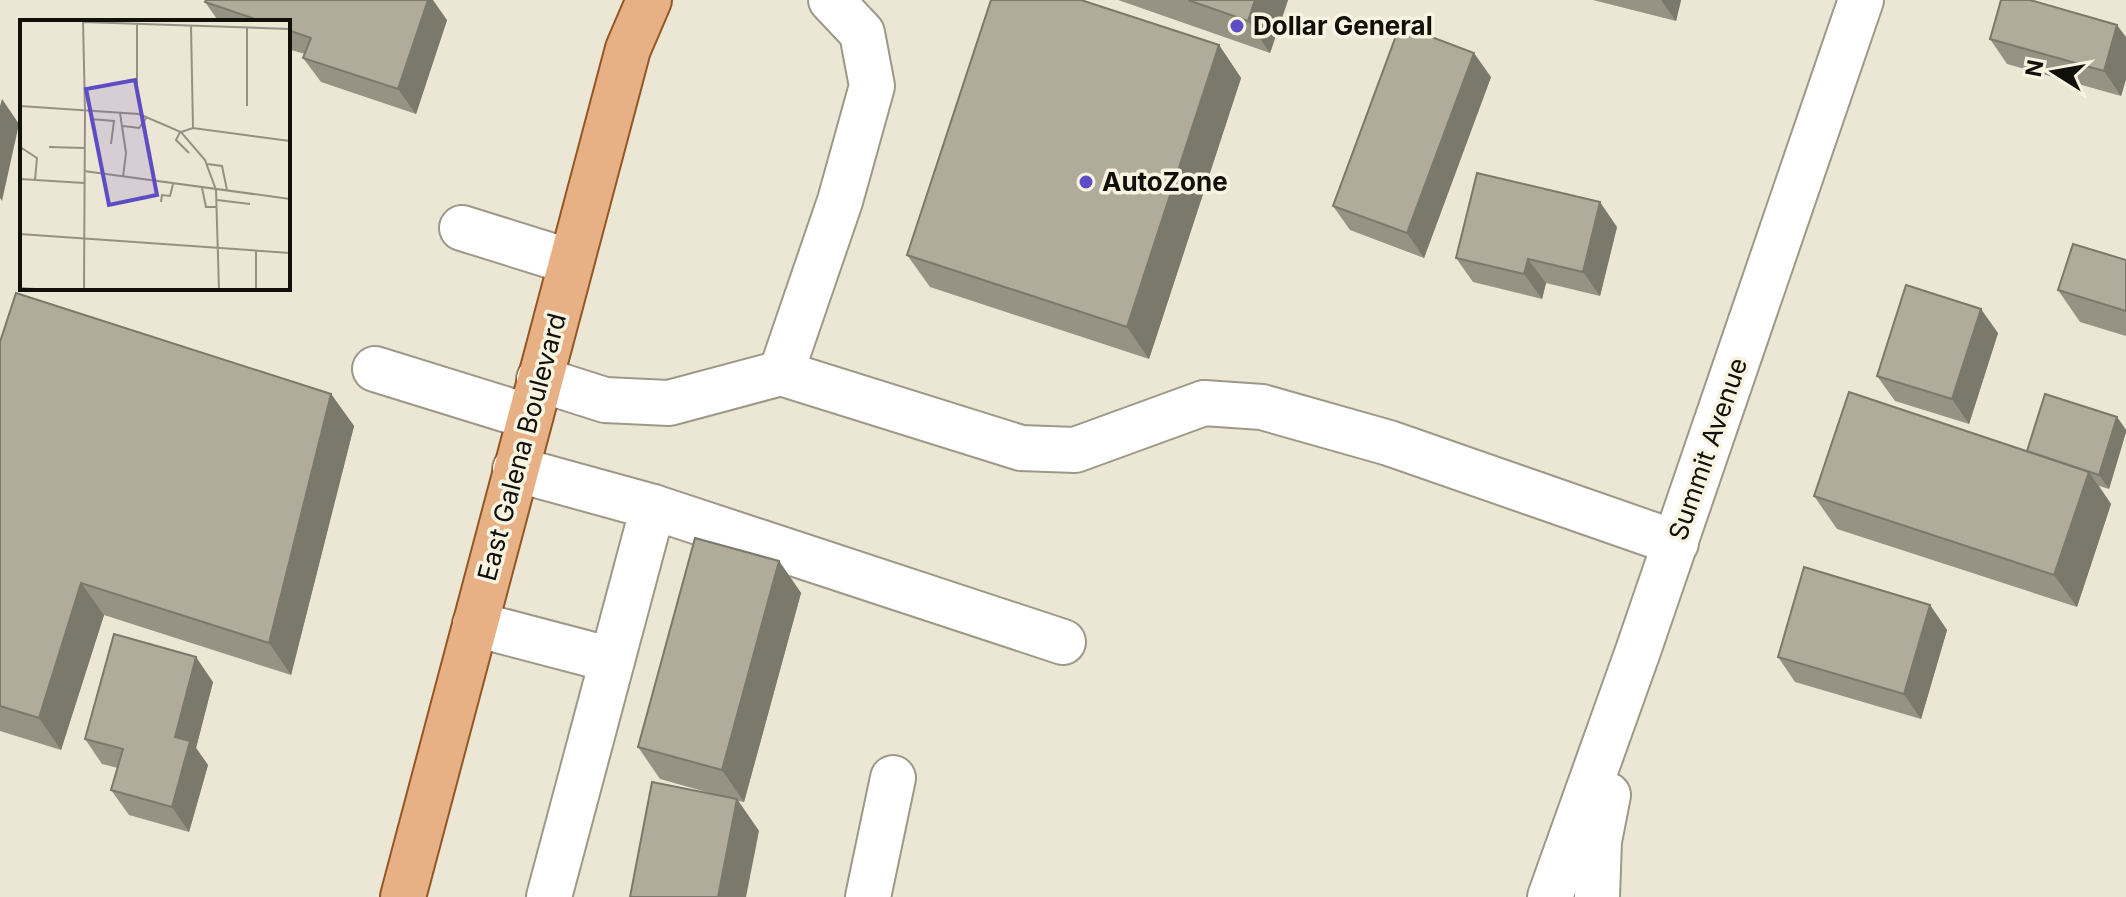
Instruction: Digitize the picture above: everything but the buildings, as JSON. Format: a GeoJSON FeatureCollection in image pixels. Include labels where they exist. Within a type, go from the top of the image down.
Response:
{"type":"FeatureCollection","features":[{"type":"Feature","properties":{"kind":"main road","name":"East Galena Boulevard"},"geometry":{"type":"LineString","coordinates":[[403,897],[628,49],[649,0]]}},
{"type":"Feature","properties":{"kind":"street"},"geometry":{"type":"LineString","coordinates":[[781,373],[840,201],[872,86],[862,33],[831,0]]}},
{"type":"Feature","properties":{"kind":"street","name":"Summit Avenue"},"geometry":{"type":"LineString","coordinates":[[1550,897],[1676,543],[1861,0]]}},
{"type":"Feature","properties":{"kind":"street"},"geometry":{"type":"LineString","coordinates":[[462,228],[571,262]]}},
{"type":"Feature","properties":{"kind":"street"},"geometry":{"type":"LineString","coordinates":[[375,369],[534,398],[669,403],[781,373],[1021,448],[1075,450],[1204,403],[1262,407],[1389,443],[1676,543]]}},
{"type":"Feature","properties":{"kind":"street"},"geometry":{"type":"LineString","coordinates":[[515,469],[653,507],[1063,642]]}},
{"type":"Feature","properties":{"kind":"street"},"geometry":{"type":"LineString","coordinates":[[549,897],[653,507]]}},
{"type":"Feature","properties":{"kind":"street"},"geometry":{"type":"LineString","coordinates":[[475,624],[612,660]]}},
{"type":"Feature","properties":{"kind":"street"},"geometry":{"type":"LineString","coordinates":[[1597,897],[1599,841],[1638,651]]}},
{"type":"Feature","properties":{"kind":"street"},"geometry":{"type":"LineString","coordinates":[[868,897],[893,778]]}},
{"type":"Feature","properties":{"kind":"place","name":"Dollar General"},"geometry":{"type":"Point","coordinates":[1237,26]}},
{"type":"Feature","properties":{"kind":"place","name":"AutoZone"},"geometry":{"type":"Point","coordinates":[1086,182]}}]}
